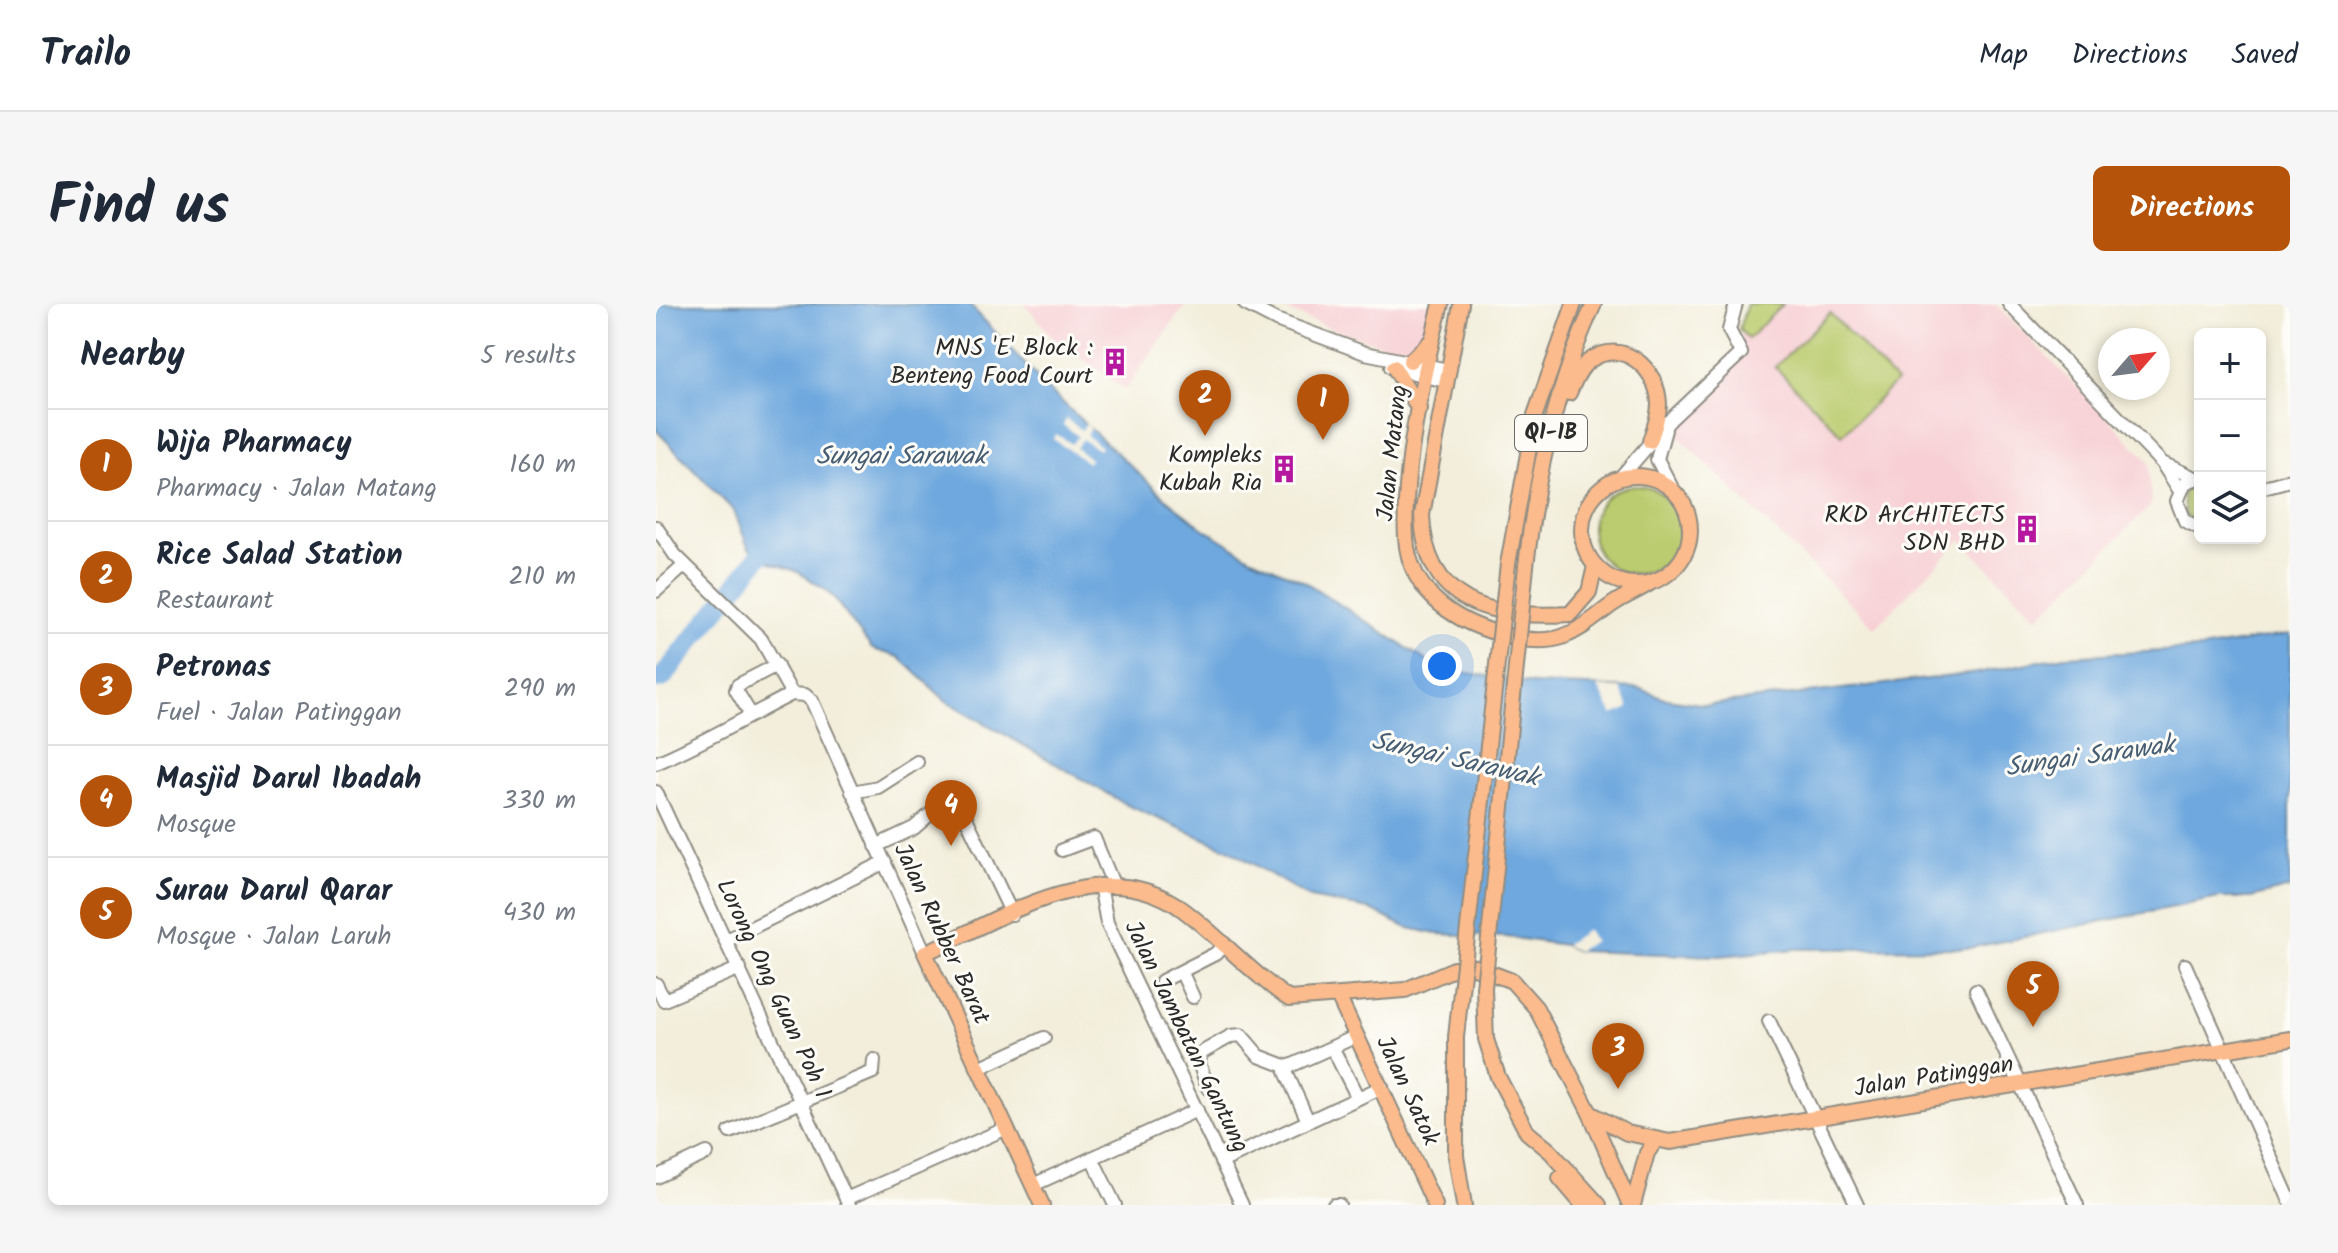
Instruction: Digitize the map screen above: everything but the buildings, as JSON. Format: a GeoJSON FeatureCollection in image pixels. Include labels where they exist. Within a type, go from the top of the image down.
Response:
{"type":"FeatureCollection","features":[{"type":"Feature","properties":{"kind":"main road","name":"Jalan Matang"},"geometry":{"type":"LineString","coordinates":[[1441,304],[1425,370],[1408,493],[1406,541],[1423,584],[1442,607],[1467,625],[1526,641],[1561,638],[1650,583]]}},
{"type":"Feature","properties":{"kind":"main road","name":"Jalan Matang"},"geometry":{"type":"LineString","coordinates":[[1461,304],[1422,515],[1423,544],[1441,581],[1454,593],[1483,605],[1540,617],[1570,614],[1589,592],[1595,566]]}},
{"type":"Feature","properties":{"kind":"main road","name":"Jalan Satok"},"geometry":{"type":"LineString","coordinates":[[1464,1205],[1456,1156],[1456,1037],[1508,564],[1535,415],[1574,304]]}},
{"type":"Feature","properties":{"kind":"main road","name":"Q1-1B"},"geometry":{"type":"LineString","coordinates":[[1527,1132],[1498,1077],[1486,1039],[1484,988],[1534,501],[1563,387],[1594,304]]}},
{"type":"Feature","properties":{"kind":"main road"},"geometry":{"type":"LineString","coordinates":[[1410,361],[1432,339]]}},
{"type":"Feature","properties":{"kind":"main road"},"geometry":{"type":"LineString","coordinates":[[1553,424],[1587,362],[1613,350],[1629,354],[1650,373],[1659,403],[1650,441]]}},
{"type":"Feature","properties":{"kind":"main road"},"geometry":{"type":"LineString","coordinates":[[1394,367],[1419,409]]}},
{"type":"Feature","properties":{"kind":"main road"},"geometry":{"type":"LineString","coordinates":[[1649,477],[1674,492],[1687,511],[1689,541],[1676,567],[1650,583],[1620,582],[1595,566],[1584,547],[1584,515],[1593,498],[1619,479],[1649,477]]}},
{"type":"Feature","properties":{"kind":"main road"},"geometry":{"type":"LineString","coordinates":[[925,953],[1068,891],[1107,885],[1161,897],[1289,999],[1405,990],[1454,969],[1475,967],[1497,973],[1525,992],[1536,1008],[1590,1113],[1631,1205]]}},
{"type":"Feature","properties":{"kind":"main road","name":"Jalan Rubber Barat"},"geometry":{"type":"LineString","coordinates":[[925,953],[1042,1205]]}},
{"type":"Feature","properties":{"kind":"main road","name":"Jalan Satok"},"geometry":{"type":"LineString","coordinates":[[1338,996],[1435,1205]]}},
{"type":"Feature","properties":{"kind":"main road","name":"Jalan Patinggan"},"geometry":{"type":"LineString","coordinates":[[1590,1113],[1606,1124],[1655,1141],[1718,1137],[2290,1039]]}},
{"type":"Feature","properties":{"kind":"main road"},"geometry":{"type":"LineString","coordinates":[[1527,1132],[1583,1205]]}},
{"type":"Feature","properties":{"kind":"main road"},"geometry":{"type":"LineString","coordinates":[[1527,1132],[1550,1151],[1599,1205]]}},
{"type":"Feature","properties":{"kind":"main road"},"geometry":{"type":"LineString","coordinates":[[1631,1205],[1647,1153],[1655,1141]]}},
{"type":"Feature","properties":{"kind":"street"},"geometry":{"type":"LineString","coordinates":[[1245,304],[1276,320],[1379,358],[1394,367],[1447,376]]}},
{"type":"Feature","properties":{"kind":"street"},"geometry":{"type":"LineString","coordinates":[[1619,479],[1670,420],[1741,353],[1729,330],[1736,304]]}},
{"type":"Feature","properties":{"kind":"street"},"geometry":{"type":"LineString","coordinates":[[2009,304],[2162,463],[2180,491]]}},
{"type":"Feature","properties":{"kind":"street"},"geometry":{"type":"LineString","coordinates":[[1379,358],[1410,361],[1425,370]]}},
{"type":"Feature","properties":{"kind":"street"},"geometry":{"type":"LineString","coordinates":[[1670,420],[1658,446],[1657,459],[1674,492]]}},
{"type":"Feature","properties":{"kind":"street"},"geometry":{"type":"LineString","coordinates":[[2162,463],[2194,475]]}},
{"type":"Feature","properties":{"kind":"street"},"geometry":{"type":"LineString","coordinates":[[2194,480],[2180,491],[2177,501],[2181,515],[2194,524]]}},
{"type":"Feature","properties":{"kind":"street"},"geometry":{"type":"LineString","coordinates":[[2266,486],[2290,480]]}},
{"type":"Feature","properties":{"kind":"street"},"geometry":{"type":"LineString","coordinates":[[656,527],[685,565],[702,578],[761,639],[792,694],[705,743],[656,763]]}},
{"type":"Feature","properties":{"kind":"street"},"geometry":{"type":"LineString","coordinates":[[656,591],[685,565]]}},
{"type":"Feature","properties":{"kind":"street"},"geometry":{"type":"LineString","coordinates":[[751,715],[736,690],[738,685],[777,665]]}},
{"type":"Feature","properties":{"kind":"street","name":"Jalan Rubber Barat"},"geometry":{"type":"LineString","coordinates":[[792,694],[805,695],[812,701],[925,953]]}},
{"type":"Feature","properties":{"kind":"street"},"geometry":{"type":"LineString","coordinates":[[852,792],[878,787],[917,762]]}},
{"type":"Feature","properties":{"kind":"street","name":"Lorong Ong Guan Poh 1"},"geometry":{"type":"LineString","coordinates":[[656,792],[848,1202]]}},
{"type":"Feature","properties":{"kind":"street"},"geometry":{"type":"LineString","coordinates":[[876,846],[906,833],[950,797],[956,797],[1012,914]]}},
{"type":"Feature","properties":{"kind":"street","name":"Jalan Jambatan Gantung"},"geometry":{"type":"LineString","coordinates":[[1062,850],[1094,838],[1107,885],[1107,923],[1242,1205]]}},
{"type":"Feature","properties":{"kind":"street"},"geometry":{"type":"LineString","coordinates":[[727,940],[885,862]]}},
{"type":"Feature","properties":{"kind":"street"},"geometry":{"type":"LineString","coordinates":[[1162,981],[1182,973],[1225,945]]}},
{"type":"Feature","properties":{"kind":"street"},"geometry":{"type":"LineString","coordinates":[[2185,965],[2290,1201]]}},
{"type":"Feature","properties":{"kind":"street"},"geometry":{"type":"LineString","coordinates":[[656,984],[664,1000],[740,968]]}},
{"type":"Feature","properties":{"kind":"street"},"geometry":{"type":"LineString","coordinates":[[1182,973],[1193,997]]}},
{"type":"Feature","properties":{"kind":"street"},"geometry":{"type":"LineString","coordinates":[[1976,990],[2077,1205]]}},
{"type":"Feature","properties":{"kind":"street"},"geometry":{"type":"LineString","coordinates":[[1769,1021],[1857,1205]]}},
{"type":"Feature","properties":{"kind":"street"},"geometry":{"type":"LineString","coordinates":[[1208,1088],[1199,1063],[1201,1053],[1231,1036],[1241,1035],[1259,1056],[1288,1067],[1357,1036]]}},
{"type":"Feature","properties":{"kind":"street"},"geometry":{"type":"LineString","coordinates":[[979,1068],[1044,1038]]}},
{"type":"Feature","properties":{"kind":"street"},"geometry":{"type":"LineString","coordinates":[[1333,1049],[1358,1098]]}},
{"type":"Feature","properties":{"kind":"street"},"geometry":{"type":"LineString","coordinates":[[730,1132],[873,1072],[874,1060]]}},
{"type":"Feature","properties":{"kind":"street"},"geometry":{"type":"LineString","coordinates":[[1288,1067],[1286,1072],[1308,1121]]}},
{"type":"Feature","properties":{"kind":"street"},"geometry":{"type":"LineString","coordinates":[[1221,1162],[1382,1087]]}},
{"type":"Feature","properties":{"kind":"street"},"geometry":{"type":"LineString","coordinates":[[1033,1185],[1197,1110]]}},
{"type":"Feature","properties":{"kind":"street"},"geometry":{"type":"LineString","coordinates":[[848,1202],[1007,1128]]}},
{"type":"Feature","properties":{"kind":"street"},"geometry":{"type":"LineString","coordinates":[[656,1177],[707,1153]]}},
{"type":"Feature","properties":{"kind":"street"},"geometry":{"type":"LineString","coordinates":[[1092,1158],[1115,1205]]}},
{"type":"Feature","properties":{"kind":"shaded area","name":"MNS 'E' Block : Benteng Food Court"},"geometry":{"type":"Polygon","coordinates":[[[1025,304],[1186,304],[1125,390],[1053,338],[1025,304]]]}},
{"type":"Feature","properties":{"kind":"shaded area"},"geometry":{"type":"Polygon","coordinates":[[[1272,304],[1432,304],[1419,355],[1335,330],[1272,304]]]}},
{"type":"Feature","properties":{"kind":"shaded area"},"geometry":{"type":"Polygon","coordinates":[[[1766,304],[1996,304],[2149,461],[2151,505],[2038,618],[1961,540],[1875,628],[1673,431],[1725,384],[1736,341],[1766,304]]]}},
{"type":"Feature","properties":{"kind":"green space"},"geometry":{"type":"Polygon","coordinates":[[[1747,304],[1783,304],[1748,339],[1739,329],[1747,304]]]}},
{"type":"Feature","properties":{"kind":"green space"},"geometry":{"type":"Polygon","coordinates":[[[1830,313],[1896,382],[1842,435],[1775,367],[1830,313]]]}},
{"type":"Feature","properties":{"kind":"green space"},"geometry":{"type":"Polygon","coordinates":[[[2194,484],[2194,521],[2185,516],[2182,493],[2194,484]]]}},
{"type":"Feature","properties":{"kind":"green space"},"geometry":{"type":"Polygon","coordinates":[[[1636,486],[1653,489],[1667,499],[1677,513],[1680,530],[1677,547],[1667,561],[1653,571],[1636,574],[1619,571],[1605,561],[1595,547],[1592,530],[1595,513],[1605,499],[1619,489],[1636,486]]]}},
{"type":"Feature","properties":{"kind":"water","name":"Sungai Sarawak"},"geometry":{"type":"Polygon","coordinates":[[[656,304],[969,304],[1046,387],[1166,499],[1203,528],[1250,557],[1305,582],[1427,661],[1445,669],[1533,684],[1638,688],[1667,699],[1707,705],[1977,673],[2065,656],[2201,649],[2290,634],[2290,888],[2251,898],[2219,898],[1969,948],[1796,949],[1719,956],[1577,951],[1564,945],[1507,937],[1436,934],[1405,927],[1369,909],[1310,898],[1228,849],[1127,805],[945,700],[899,657],[872,649],[823,588],[796,571],[758,558],[748,547],[734,511],[656,430],[656,304]]]}},
{"type":"Feature","properties":{"kind":"pier"},"geometry":{"type":"Polygon","coordinates":[[[1066,419],[1082,430],[1086,423],[1091,428],[1086,435],[1101,447],[1099,450],[1082,439],[1076,448],[1090,459],[1088,463],[1053,439],[1056,434],[1072,444],[1078,436],[1063,425],[1066,419]]]}},
{"type":"Feature","properties":{"kind":"pier"},"geometry":{"type":"Polygon","coordinates":[[[1598,687],[1620,688],[1629,708],[1613,715],[1598,687]]]}},
{"type":"Feature","properties":{"kind":"pier"},"geometry":{"type":"Polygon","coordinates":[[[1587,930],[1594,941],[1577,951],[1564,945],[1587,930]]]}},
{"type":"Feature","properties":{"kind":"waterway"},"geometry":{"type":"LineString","coordinates":[[656,679],[662,678],[773,539]]}},
{"type":"Feature","properties":{"kind":"place","name":"MNS 'E' Block : Benteng Food Court"},"geometry":{"type":"Point","coordinates":[1115,362]}},
{"type":"Feature","properties":{"kind":"place","name":"Rice Salad Station"},"geometry":{"type":"Point","coordinates":[1205,436]}},
{"type":"Feature","properties":{"kind":"place","name":"Wija Pharmacy"},"geometry":{"type":"Point","coordinates":[1323,440]}},
{"type":"Feature","properties":{"kind":"place","name":"Kompleks Kubah Ria"},"geometry":{"type":"Point","coordinates":[1284,469]}},
{"type":"Feature","properties":{"kind":"place","name":"RKD ArCHITECTS SDN BHD"},"geometry":{"type":"Point","coordinates":[2027,529]}},
{"type":"Feature","properties":{"kind":"place","name":"Masjid Darul Ibadah"},"geometry":{"type":"Point","coordinates":[951,846]}},
{"type":"Feature","properties":{"kind":"place","name":"Surau Darul Qarar"},"geometry":{"type":"Point","coordinates":[2033,1027]}},
{"type":"Feature","properties":{"kind":"place","name":"Petronas"},"geometry":{"type":"Point","coordinates":[1618,1089]}}]}
